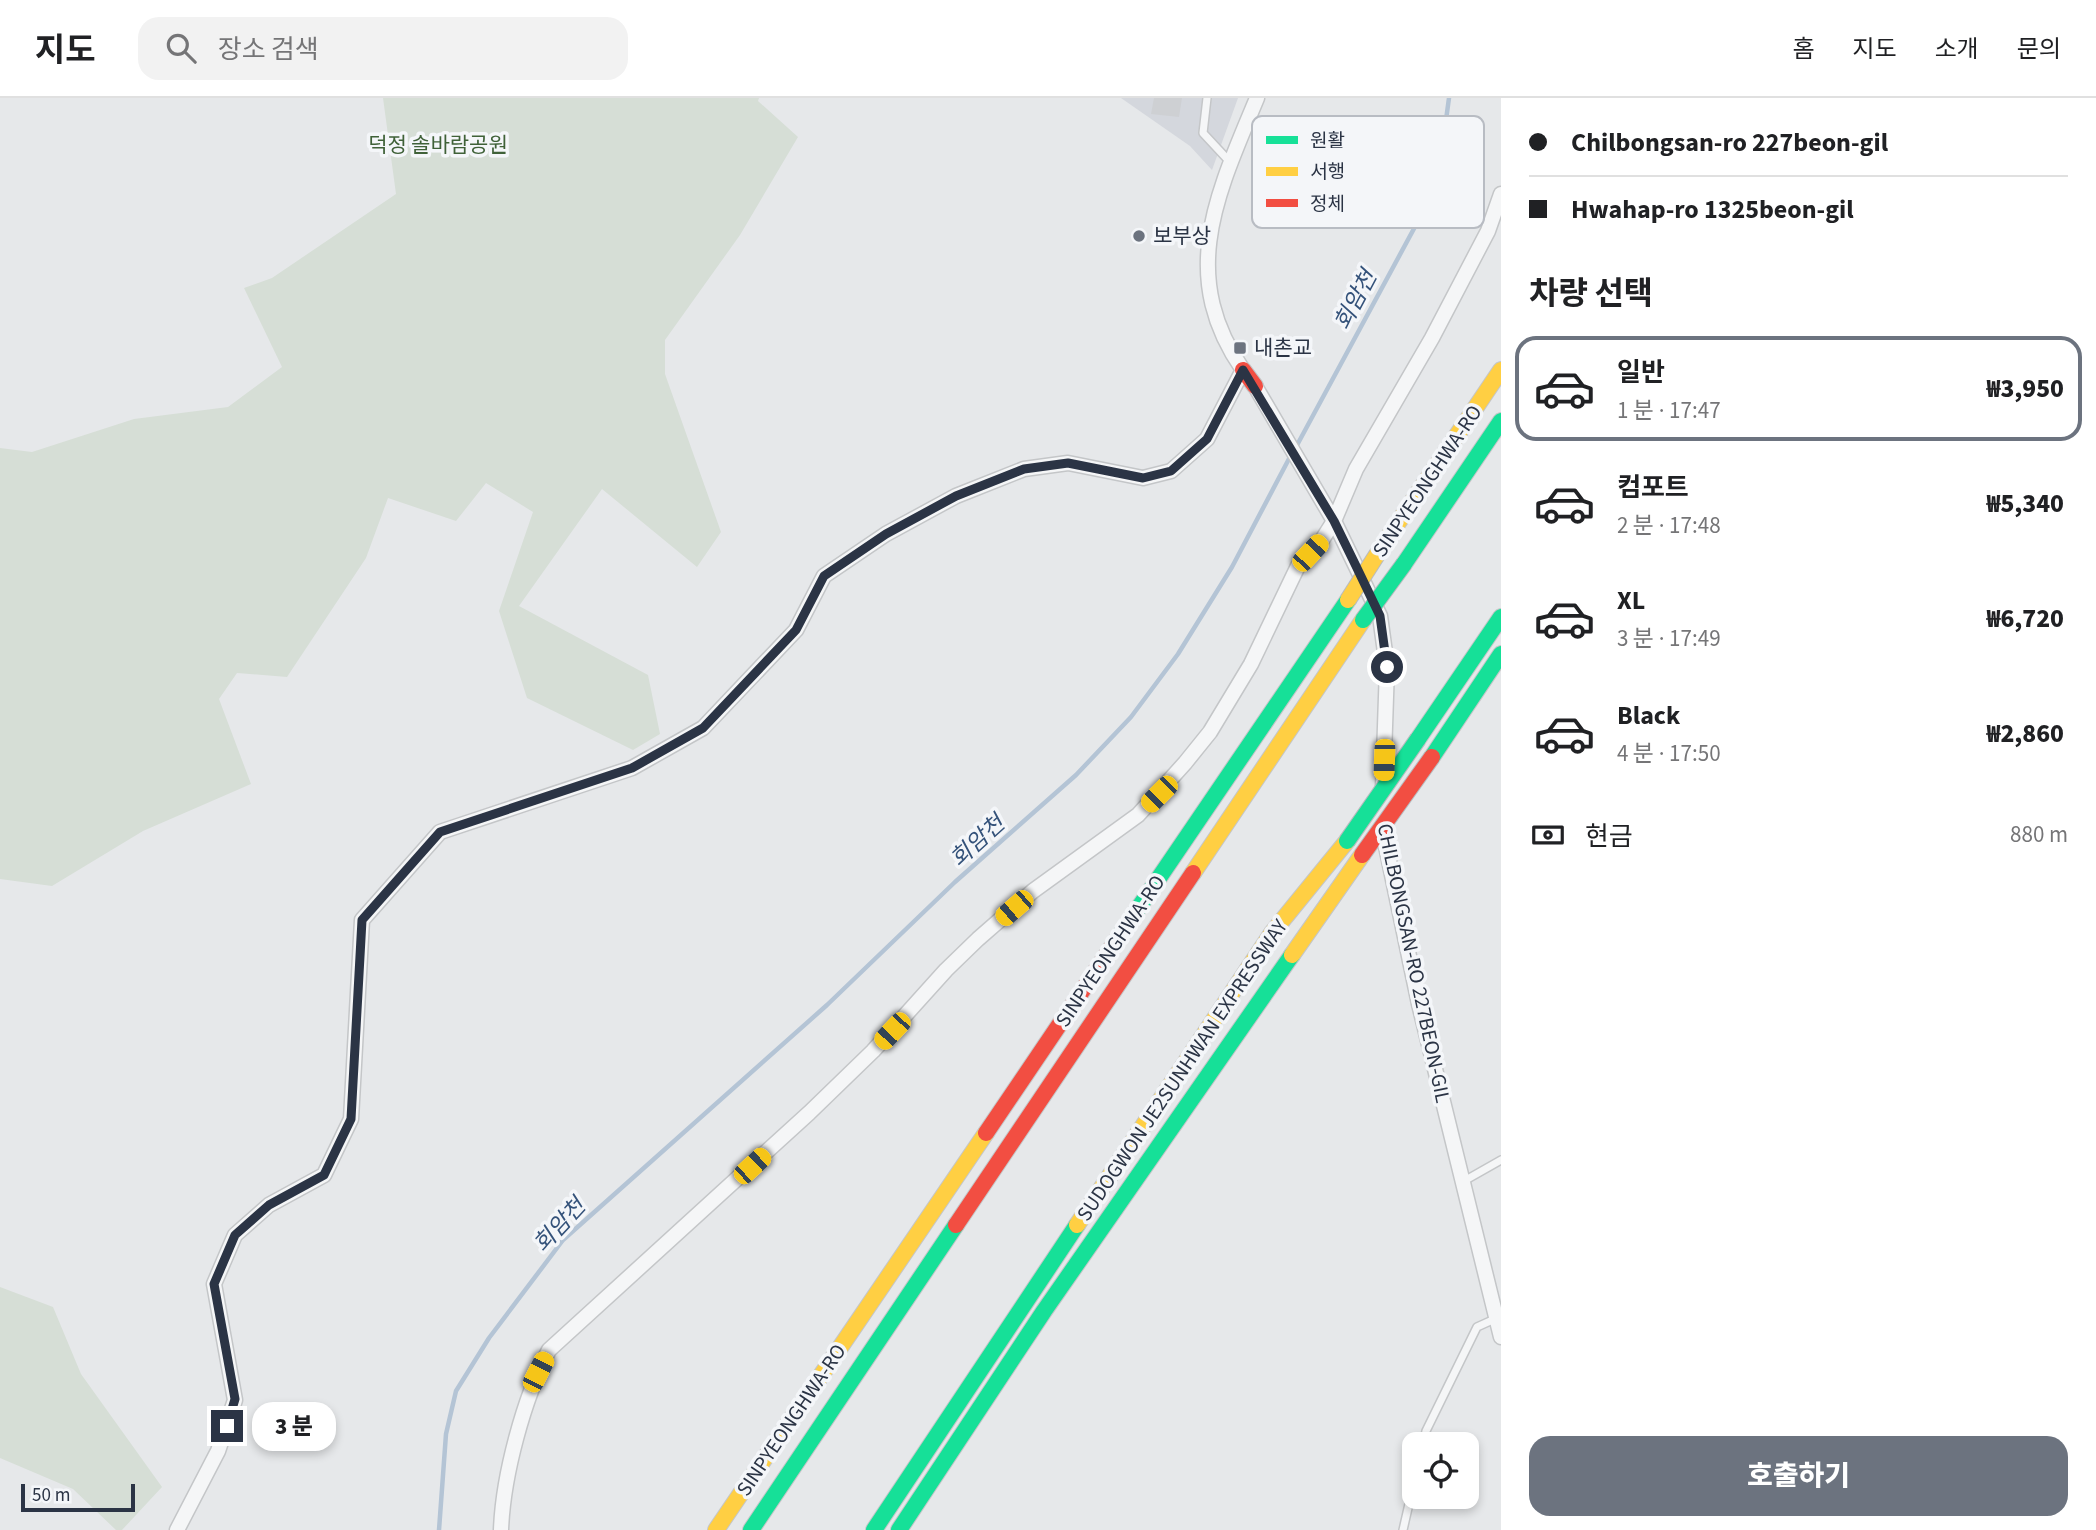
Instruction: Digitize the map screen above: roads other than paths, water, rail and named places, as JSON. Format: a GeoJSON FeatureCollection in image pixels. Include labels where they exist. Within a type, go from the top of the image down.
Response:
{"type":"FeatureCollection","features":[{"type":"Feature","properties":{"kind":"main road"},"geometry":{"type":"LineString","coordinates":[[1243,370],[1255,386]]}},
{"type":"Feature","properties":{"kind":"main road","name":"SINPYEONGHWA-RO"},"geometry":{"type":"LineString","coordinates":[[716,1530],[1348,600],[1501,370]]}},
{"type":"Feature","properties":{"kind":"main road","name":"SINPYEONGHWA-RO"},"geometry":{"type":"LineString","coordinates":[[751,1530],[1363,620],[1501,421]]}},
{"type":"Feature","properties":{"kind":"main road","name":"SUDOGWON JE2SUNHWAN EXPRESSWAY"},"geometry":{"type":"LineString","coordinates":[[874,1530],[1272,933],[1347,841],[1501,617]]}},
{"type":"Feature","properties":{"kind":"main road","name":"SUDOGWON JE2SUNHWAN EXPRESSWAY"},"geometry":{"type":"LineString","coordinates":[[900,1530],[1044,1311],[1432,757],[1501,654]]}},
{"type":"Feature","properties":{"kind":"street"},"geometry":{"type":"LineString","coordinates":[[177,1530],[218,1451],[235,1399],[214,1284],[235,1235],[269,1205],[324,1175],[351,1119],[362,920],[440,832],[632,768],[703,728],[796,630],[824,576],[886,534],[956,496],[1024,469],[1068,463],[1143,478],[1171,471],[1207,439],[1243,370],[1226,345],[1211,309],[1207,277],[1208,245],[1230,162],[1257,98]]}},
{"type":"Feature","properties":{"kind":"street"},"geometry":{"type":"LineString","coordinates":[[501,1530],[503,1492],[509,1464],[538,1372],[549,1350],[809,1113],[873,1051],[946,970],[978,939],[1033,891],[1138,815],[1159,794],[1210,732],[1251,664],[1298,566],[1322,540],[1331,516],[1356,469],[1432,338],[1488,231],[1501,194]]}},
{"type":"Feature","properties":{"kind":"street","name":"CHILBONGSAN-RO 227BEON-GIL"},"geometry":{"type":"LineString","coordinates":[[1255,386],[1331,516],[1380,616],[1387,667],[1382,829],[1419,1004],[1499,1318],[1501,1337]]}},
{"type":"Feature","properties":{"kind":"lane"},"geometry":{"type":"LineString","coordinates":[[1206,98],[1203,133],[1230,162]]}},
{"type":"Feature","properties":{"kind":"lane"},"geometry":{"type":"LineString","coordinates":[[1463,1182],[1501,1160]]}},
{"type":"Feature","properties":{"kind":"lane"},"geometry":{"type":"LineString","coordinates":[[1426,1432],[1477,1327],[1499,1318]]}},
{"type":"Feature","properties":{"kind":"lane"},"geometry":{"type":"LineString","coordinates":[[1403,1530],[1408,1509]]}},
{"type":"Feature","properties":{"kind":"waterway","name":"회암천"},"geometry":{"type":"LineString","coordinates":[[1447,116],[1449,98]]}},
{"type":"Feature","properties":{"kind":"waterway","name":"회암천"},"geometry":{"type":"LineString","coordinates":[[1296,447],[1414,228]]}},
{"type":"Feature","properties":{"kind":"waterway","name":"회암천"},"geometry":{"type":"LineString","coordinates":[[439,1530],[446,1434],[456,1391],[489,1338],[563,1240],[827,1005],[955,882],[1076,775],[1131,717],[1178,654],[1232,567],[1291,455]]}},
{"type":"Feature","properties":{"kind":"place","name":"보부상"},"geometry":{"type":"Point","coordinates":[1139,236]}},
{"type":"Feature","properties":{"kind":"place","name":"내촌교"},"geometry":{"type":"Point","coordinates":[1240,348]}},
{"type":"Feature","properties":{"kind":"park label","name":"덕정 솔바람공원"},"geometry":{"type":"Point","coordinates":[438,145]}}]}
